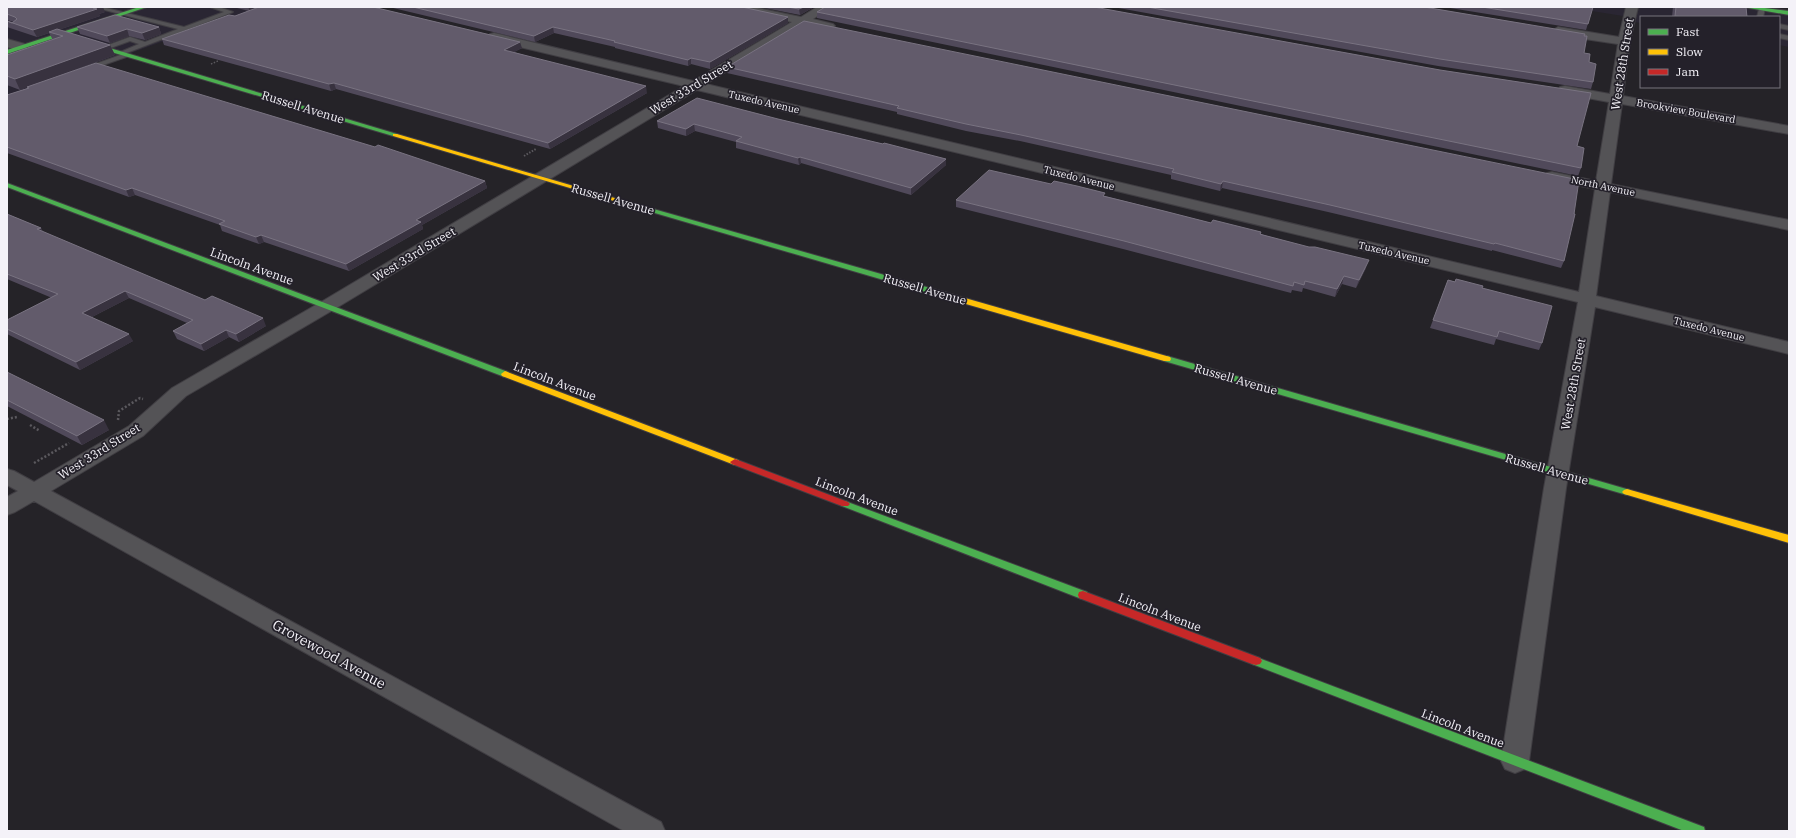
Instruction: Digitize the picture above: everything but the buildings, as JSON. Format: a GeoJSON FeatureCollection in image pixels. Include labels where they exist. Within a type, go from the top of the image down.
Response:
{"type":"FeatureCollection","features":[{"type":"Feature","properties":{"kind":"street"},"geometry":{"type":"LineString","coordinates":[[7,52],[144,7]]}},
{"type":"Feature","properties":{"kind":"street"},"geometry":{"type":"LineString","coordinates":[[736,7],[841,29]]}},
{"type":"Feature","properties":{"kind":"street","name":"West 33rd Street"},"geometry":{"type":"LineString","coordinates":[[7,507],[136,431],[180,392],[327,306],[825,7]]}},
{"type":"Feature","properties":{"kind":"street","name":"West 28th Street"},"geometry":{"type":"LineString","coordinates":[[1515,761],[1557,472],[1587,299],[1624,41],[1632,7]]}},
{"type":"Feature","properties":{"kind":"street"},"geometry":{"type":"LineString","coordinates":[[1746,7],[1761,13],[1789,13]]}},
{"type":"Feature","properties":{"kind":"street"},"geometry":{"type":"LineString","coordinates":[[1545,28],[1624,41]]}},
{"type":"Feature","properties":{"kind":"street","name":"Tuxedo Avenue"},"geometry":{"type":"LineString","coordinates":[[478,33],[1789,348]]}},
{"type":"Feature","properties":{"kind":"street","name":"Russell Avenue"},"geometry":{"type":"LineString","coordinates":[[61,34],[540,178],[1789,539]]}},
{"type":"Feature","properties":{"kind":"street"},"geometry":{"type":"LineString","coordinates":[[7,42],[21,47]]}},
{"type":"Feature","properties":{"kind":"street","name":"Brookview Boulevard"},"geometry":{"type":"LineString","coordinates":[[1552,88],[1616,98],[1789,130]]}},
{"type":"Feature","properties":{"kind":"street","name":"North Avenue"},"geometry":{"type":"LineString","coordinates":[[1540,173],[1789,225]]}},
{"type":"Feature","properties":{"kind":"street","name":"Lincoln Avenue"},"geometry":{"type":"LineString","coordinates":[[7,185],[1699,831]]}},
{"type":"Feature","properties":{"kind":"street","name":"Grovewood Avenue"},"geometry":{"type":"LineString","coordinates":[[7,476],[651,831]]}},
{"type":"Feature","properties":{"kind":"lane"},"geometry":{"type":"LineString","coordinates":[[96,7],[184,29]]}},
{"type":"Feature","properties":{"kind":"lane"},"geometry":{"type":"LineString","coordinates":[[84,70],[146,44],[230,12],[213,7]]}},
{"type":"Feature","properties":{"kind":"lane"},"geometry":{"type":"LineString","coordinates":[[105,48],[130,39],[146,44]]}},
{"type":"Feature","properties":{"kind":"path"},"geometry":{"type":"LineString","coordinates":[[523,156],[536,149]]}},
{"type":"Feature","properties":{"kind":"path"},"geometry":{"type":"LineString","coordinates":[[7,418],[17,417]]}},
{"type":"Feature","properties":{"kind":"path"},"geometry":{"type":"LineString","coordinates":[[30,425],[40,431]]}},
{"type":"Feature","properties":{"kind":"path"},"geometry":{"type":"LineString","coordinates":[[34,463],[68,443]]}},
{"type":"Feature","properties":{"kind":"shaded area"},"geometry":{"type":"Polygon","coordinates":[[[27,7],[269,7],[235,20],[228,18],[7,98],[7,13],[27,7]]]}},
{"type":"Feature","properties":{"kind":"shaded area"},"geometry":{"type":"Polygon","coordinates":[[[1567,7],[1746,7],[1789,13],[1789,47],[1780,45],[1780,16],[1640,16],[1640,23],[1628,21],[1629,17],[1567,7]]]}},
{"type":"Feature","properties":{"kind":"traffic: fast"},"geometry":{"type":"LineString","coordinates":[[7,52],[144,7]]}},
{"type":"Feature","properties":{"kind":"traffic: fast"},"geometry":{"type":"LineString","coordinates":[[1746,7],[1789,13]]}},
{"type":"Feature","properties":{"kind":"traffic: fast"},"geometry":{"type":"LineString","coordinates":[[83,42],[395,135]]}},
{"type":"Feature","properties":{"kind":"traffic: fast"},"geometry":{"type":"LineString","coordinates":[[7,185],[505,374]]}},
{"type":"Feature","properties":{"kind":"traffic: fast"},"geometry":{"type":"LineString","coordinates":[[650,210],[955,298]]}},
{"type":"Feature","properties":{"kind":"traffic: fast"},"geometry":{"type":"LineString","coordinates":[[1167,359],[1627,492]]}},
{"type":"Feature","properties":{"kind":"traffic: fast"},"geometry":{"type":"LineString","coordinates":[[845,504],[1083,595]]}},
{"type":"Feature","properties":{"kind":"traffic: fast"},"geometry":{"type":"LineString","coordinates":[[1256,661],[1699,831]]}},
{"type":"Feature","properties":{"kind":"traffic: slow"},"geometry":{"type":"LineString","coordinates":[[395,135],[650,210]]}},
{"type":"Feature","properties":{"kind":"traffic: slow"},"geometry":{"type":"LineString","coordinates":[[955,298],[1167,359]]}},
{"type":"Feature","properties":{"kind":"traffic: slow"},"geometry":{"type":"LineString","coordinates":[[505,374],[735,462]]}},
{"type":"Feature","properties":{"kind":"traffic: slow"},"geometry":{"type":"LineString","coordinates":[[1627,492],[1789,539]]}},
{"type":"Feature","properties":{"kind":"traffic: jam"},"geometry":{"type":"LineString","coordinates":[[735,462],[845,504]]}},
{"type":"Feature","properties":{"kind":"traffic: jam"},"geometry":{"type":"LineString","coordinates":[[1083,595],[1256,661]]}}]}
